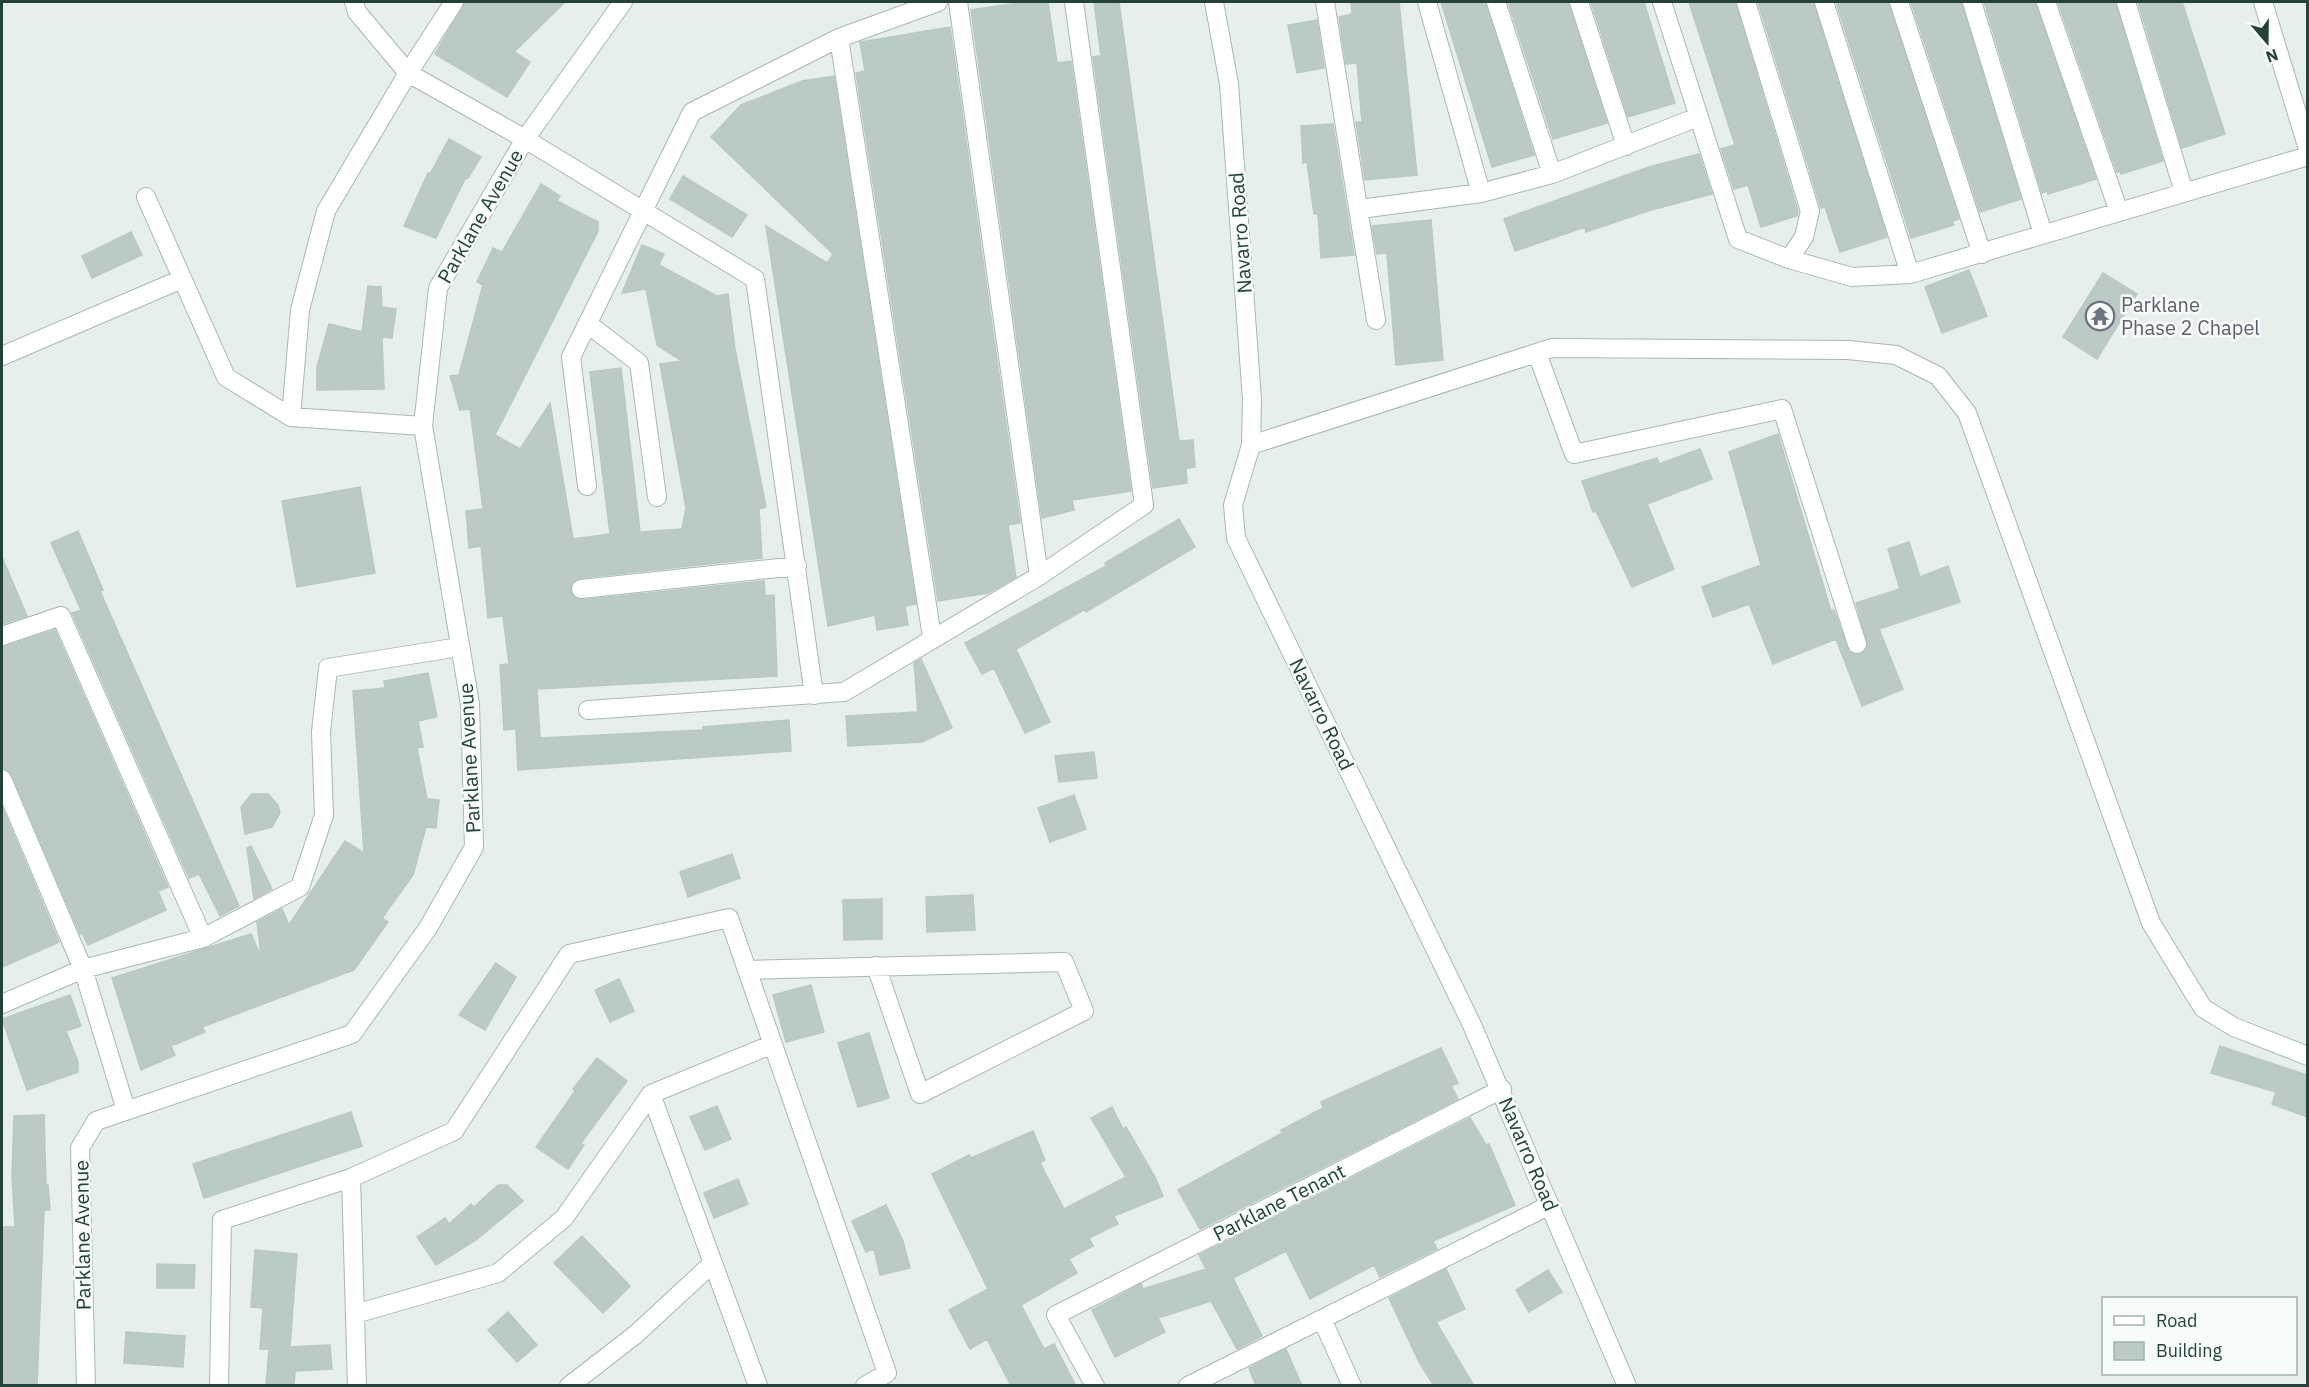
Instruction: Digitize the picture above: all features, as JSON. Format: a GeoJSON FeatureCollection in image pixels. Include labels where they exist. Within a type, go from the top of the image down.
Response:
{"type":"FeatureCollection","features":[{"type":"Feature","properties":{"kind":"street"},"geometry":{"type":"LineString","coordinates":[[354,2],[357,12],[408,73],[525,139],[755,279],[814,695]]}},
{"type":"Feature","properties":{"kind":"street"},"geometry":{"type":"LineString","coordinates":[[291,417],[300,310],[326,211],[408,73],[454,2]]}},
{"type":"Feature","properties":{"kind":"street","name":"Parklane Avenue"},"geometry":{"type":"LineString","coordinates":[[86,1386],[80,1148],[96,1121],[352,1034],[422,938],[474,847],[470,704],[423,426],[438,288],[525,139],[623,2]]}},
{"type":"Feature","properties":{"kind":"street"},"geometry":{"type":"LineString","coordinates":[[587,486],[571,357],[692,112],[839,38],[938,2]]}},
{"type":"Feature","properties":{"kind":"street"},"geometry":{"type":"LineString","coordinates":[[958,2],[1039,576]]}},
{"type":"Feature","properties":{"kind":"street"},"geometry":{"type":"LineString","coordinates":[[588,710],[844,692],[932,637],[1039,576],[1144,505],[1074,2]]}},
{"type":"Feature","properties":{"kind":"street","name":"Navarro Road"},"geometry":{"type":"LineString","coordinates":[[1214,2],[1229,84],[1252,399],[1251,445],[1233,506],[1236,538],[1502,1089],[1627,1386]]}},
{"type":"Feature","properties":{"kind":"street"},"geometry":{"type":"LineString","coordinates":[[1325,2],[1376,320]]}},
{"type":"Feature","properties":{"kind":"street"},"geometry":{"type":"LineString","coordinates":[[1427,2],[1481,192]]}},
{"type":"Feature","properties":{"kind":"street"},"geometry":{"type":"LineString","coordinates":[[1496,2],[1552,174]]}},
{"type":"Feature","properties":{"kind":"street"},"geometry":{"type":"LineString","coordinates":[[1579,2],[1626,146]]}},
{"type":"Feature","properties":{"kind":"street"},"geometry":{"type":"LineString","coordinates":[[1662,2],[1738,240],[1789,259],[1852,277],[1910,274],[2307,156]]}},
{"type":"Feature","properties":{"kind":"street"},"geometry":{"type":"LineString","coordinates":[[1746,2],[1810,211],[1804,237],[1789,259]]}},
{"type":"Feature","properties":{"kind":"street"},"geometry":{"type":"LineString","coordinates":[[1824,2],[1910,274]]}},
{"type":"Feature","properties":{"kind":"street"},"geometry":{"type":"LineString","coordinates":[[1899,2],[1982,254]]}},
{"type":"Feature","properties":{"kind":"street"},"geometry":{"type":"LineString","coordinates":[[1972,2],[2043,234]]}},
{"type":"Feature","properties":{"kind":"street"},"geometry":{"type":"LineString","coordinates":[[2046,2],[2119,212]]}},
{"type":"Feature","properties":{"kind":"street"},"geometry":{"type":"LineString","coordinates":[[2126,2],[2184,192]]}},
{"type":"Feature","properties":{"kind":"street"},"geometry":{"type":"LineString","coordinates":[[2263,2],[2307,149]]}},
{"type":"Feature","properties":{"kind":"street"},"geometry":{"type":"LineString","coordinates":[[839,38],[932,637]]}},
{"type":"Feature","properties":{"kind":"street"},"geometry":{"type":"LineString","coordinates":[[1360,209],[1481,192],[1552,174],[1698,117]]}},
{"type":"Feature","properties":{"kind":"street"},"geometry":{"type":"LineString","coordinates":[[146,197],[226,376],[291,417],[423,426]]}},
{"type":"Feature","properties":{"kind":"street"},"geometry":{"type":"LineString","coordinates":[[2,356],[182,279]]}},
{"type":"Feature","properties":{"kind":"street"},"geometry":{"type":"LineString","coordinates":[[588,324],[639,363],[657,497]]}},
{"type":"Feature","properties":{"kind":"street"},"geometry":{"type":"LineString","coordinates":[[1251,445],[1551,348],[1848,350],[1896,355],[1938,376],[1967,413],[2151,923],[2203,1008],[2234,1027],[2307,1056]]}},
{"type":"Feature","properties":{"kind":"street"},"geometry":{"type":"LineString","coordinates":[[1537,353],[1574,454],[1782,409],[1857,644]]}},
{"type":"Feature","properties":{"kind":"street"},"geometry":{"type":"LineString","coordinates":[[581,590],[797,566]]}},
{"type":"Feature","properties":{"kind":"street"},"geometry":{"type":"LineString","coordinates":[[2,636],[61,616],[203,939]]}},
{"type":"Feature","properties":{"kind":"street"},"geometry":{"type":"LineString","coordinates":[[2,1004],[83,969],[203,939],[300,887],[324,815],[321,732],[328,668],[459,647]]}},
{"type":"Feature","properties":{"kind":"street"},"geometry":{"type":"LineString","coordinates":[[2,778],[83,969],[126,1110]]}},
{"type":"Feature","properties":{"kind":"street"},"geometry":{"type":"LineString","coordinates":[[219,1386],[222,1220],[351,1178],[454,1131],[569,954],[729,918],[887,1373],[865,1386]]}},
{"type":"Feature","properties":{"kind":"street"},"geometry":{"type":"LineString","coordinates":[[747,970],[876,966],[1064,962],[1084,1011],[920,1094],[876,966]]}},
{"type":"Feature","properties":{"kind":"street"},"geometry":{"type":"LineString","coordinates":[[355,1314],[498,1273],[564,1218],[651,1094],[773,1044]]}},
{"type":"Feature","properties":{"kind":"street","name":"Parklane Tenant"},"geometry":{"type":"LineString","coordinates":[[1095,1386],[1056,1315],[1502,1089]]}},
{"type":"Feature","properties":{"kind":"street"},"geometry":{"type":"LineString","coordinates":[[651,1094],[758,1386]]}},
{"type":"Feature","properties":{"kind":"street"},"geometry":{"type":"LineString","coordinates":[[351,1178],[357,1386]]}},
{"type":"Feature","properties":{"kind":"street"},"geometry":{"type":"LineString","coordinates":[[1188,1386],[1550,1205]]}},
{"type":"Feature","properties":{"kind":"street"},"geometry":{"type":"LineString","coordinates":[[569,1386],[635,1335],[713,1263]]}},
{"type":"Feature","properties":{"kind":"street"},"geometry":{"type":"LineString","coordinates":[[1322,1319],[1352,1386]]}},
{"type":"Feature","properties":{"kind":"building"},"geometry":{"type":"Polygon","coordinates":[[[465,2],[565,2],[514,52],[530,62],[507,97],[435,54],[465,2]]]}},
{"type":"Feature","properties":{"kind":"building"},"geometry":{"type":"Polygon","coordinates":[[[1025,2],[1048,2],[1057,63],[1071,61],[1131,491],[1072,500],[1074,510],[1042,518],[971,10],[1025,2]]]}},
{"type":"Feature","properties":{"kind":"building"},"geometry":{"type":"Polygon","coordinates":[[[1094,2],[1119,2],[1179,441],[1193,440],[1195,467],[1186,468],[1187,483],[1153,488],[1093,57],[1101,56],[1094,2]]]}},
{"type":"Feature","properties":{"kind":"building"},"geometry":{"type":"Polygon","coordinates":[[[1351,2],[1399,2],[1417,175],[1365,180],[1356,122],[1362,122],[1357,63],[1346,64],[1339,17],[1352,14],[1351,2]]]}},
{"type":"Feature","properties":{"kind":"building"},"geometry":{"type":"Polygon","coordinates":[[[1441,2],[1485,2],[1534,155],[1492,167],[1441,2]]]}},
{"type":"Feature","properties":{"kind":"building"},"geometry":{"type":"Polygon","coordinates":[[[1508,2],[1568,2],[1607,123],[1553,139],[1508,2]]]}},
{"type":"Feature","properties":{"kind":"building"},"geometry":{"type":"Polygon","coordinates":[[[1591,2],[1644,2],[1675,103],[1628,117],[1591,2]]]}},
{"type":"Feature","properties":{"kind":"building"},"geometry":{"type":"Polygon","coordinates":[[[1689,2],[1735,2],[1798,211],[1797,216],[1761,227],[1748,185],[1734,189],[1721,149],[1735,145],[1689,2]]]}},
{"type":"Feature","properties":{"kind":"building"},"geometry":{"type":"Polygon","coordinates":[[[1758,2],[1813,2],[1887,237],[1840,252],[1825,207],[1821,208],[1758,2]]]}},
{"type":"Feature","properties":{"kind":"building"},"geometry":{"type":"Polygon","coordinates":[[[1836,2],[1888,2],[1959,219],[1952,221],[1954,225],[1911,238],[1836,2]]]}},
{"type":"Feature","properties":{"kind":"building"},"geometry":{"type":"Polygon","coordinates":[[[1911,2],[1961,2],[2021,199],[1980,212],[1911,2]]]}},
{"type":"Feature","properties":{"kind":"building"},"geometry":{"type":"Polygon","coordinates":[[[1984,2],[2035,2],[2096,179],[2048,194],[2047,191],[2042,193],[1984,2]]]}},
{"type":"Feature","properties":{"kind":"building"},"geometry":{"type":"Polygon","coordinates":[[[2058,2],[2115,2],[2163,161],[2121,174],[2120,171],[2117,172],[2058,2]]]}},
{"type":"Feature","properties":{"kind":"building"},"geometry":{"type":"Polygon","coordinates":[[[2138,2],[2182,2],[2225,134],[2182,148],[2138,2]]]}},
{"type":"Feature","properties":{"kind":"building"},"geometry":{"type":"Polygon","coordinates":[[[1317,20],[1324,68],[1297,73],[1288,25],[1317,20]]]}},
{"type":"Feature","properties":{"kind":"building"},"geometry":{"type":"Polygon","coordinates":[[[950,27],[1020,523],[1008,525],[1016,577],[988,593],[938,601],[856,73],[865,71],[860,42],[950,27]]]}},
{"type":"Feature","properties":{"kind":"building"},"geometry":{"type":"Polygon","coordinates":[[[834,76],[916,604],[905,606],[908,625],[877,630],[875,615],[828,626],[766,226],[827,263],[833,254],[711,137],[741,105],[802,81],[834,76]]]}},
{"type":"Feature","properties":{"kind":"building"},"geometry":{"type":"Polygon","coordinates":[[[1333,124],[1354,255],[1321,258],[1318,214],[1314,214],[1307,162],[1303,163],[1301,126],[1333,124]]]}},
{"type":"Feature","properties":{"kind":"building"},"geometry":{"type":"Polygon","coordinates":[[[449,139],[481,157],[468,178],[466,177],[436,238],[404,226],[428,173],[430,174],[449,139]]]}},
{"type":"Feature","properties":{"kind":"building"},"geometry":{"type":"Polygon","coordinates":[[[1699,154],[1712,194],[1651,210],[1586,232],[1585,227],[1515,251],[1504,219],[1649,167],[1699,154]]]}},
{"type":"Feature","properties":{"kind":"building"},"geometry":{"type":"Polygon","coordinates":[[[683,176],[747,215],[732,237],[670,199],[683,176]]]}},
{"type":"Feature","properties":{"kind":"building"},"geometry":{"type":"Polygon","coordinates":[[[541,184],[560,196],[557,201],[598,222],[598,231],[495,435],[520,449],[550,403],[573,539],[610,534],[590,372],[621,368],[640,532],[682,529],[686,508],[660,364],[682,361],[657,345],[646,289],[622,293],[642,245],[664,254],[659,265],[717,296],[728,294],[735,349],[766,507],[759,509],[762,558],[580,578],[571,584],[572,595],[582,600],[764,581],[765,596],[774,595],[777,676],[537,689],[540,738],[703,730],[703,727],[789,720],[791,751],[518,770],[516,729],[504,730],[500,665],[509,664],[503,616],[488,618],[481,546],[469,548],[466,511],[483,509],[470,409],[460,410],[450,376],[459,375],[483,285],[477,282],[493,248],[502,252],[541,184]]]}},
{"type":"Feature","properties":{"kind":"building"},"geometry":{"type":"Polygon","coordinates":[[[1431,220],[1443,360],[1396,365],[1387,253],[1377,254],[1372,226],[1431,220]]]}},
{"type":"Feature","properties":{"kind":"building"},"geometry":{"type":"Polygon","coordinates":[[[131,232],[142,255],[92,278],[82,256],[131,232]]]}},
{"type":"Feature","properties":{"kind":"building"},"geometry":{"type":"Polygon","coordinates":[[[1969,270],[1987,316],[1942,333],[1925,287],[1969,270]]]}},
{"type":"Feature","properties":{"kind":"building","name":"Parklane Phase 2 Chapel"},"geometry":{"type":"Polygon","coordinates":[[[2103,273],[2137,294],[2097,359],[2063,337],[2103,273]]]}},
{"type":"Feature","properties":{"kind":"building"},"geometry":{"type":"Polygon","coordinates":[[[368,286],[381,287],[382,307],[396,309],[392,338],[382,337],[384,389],[317,390],[317,367],[329,324],[362,332],[368,286]]]}},
{"type":"Feature","properties":{"kind":"building"},"geometry":{"type":"Polygon","coordinates":[[[1778,434],[1831,611],[1834,610],[1849,652],[1860,655],[1868,646],[1856,603],[1900,589],[1888,549],[1909,542],[1920,577],[1948,566],[1960,602],[1879,629],[1903,689],[1862,706],[1836,639],[1773,664],[1749,604],[1713,617],[1702,587],[1761,565],[1729,452],[1778,434]]]}},
{"type":"Feature","properties":{"kind":"building"},"geometry":{"type":"Polygon","coordinates":[[[1700,449],[1712,479],[1647,504],[1674,569],[1632,587],[1596,511],[1593,512],[1582,481],[1657,458],[1659,464],[1700,449]]]}},
{"type":"Feature","properties":{"kind":"building"},"geometry":{"type":"Polygon","coordinates":[[[360,487],[375,573],[297,587],[282,501],[360,487]]]}},
{"type":"Feature","properties":{"kind":"building"},"geometry":{"type":"Polygon","coordinates":[[[1179,519],[1195,547],[1086,612],[1085,609],[1016,649],[1050,722],[1025,733],[994,668],[982,674],[965,643],[1106,566],[1105,563],[1179,519]]]}},
{"type":"Feature","properties":{"kind":"building"},"geometry":{"type":"Polygon","coordinates":[[[78,531],[103,590],[100,591],[239,906],[220,916],[199,874],[189,878],[72,613],[81,610],[51,543],[78,531]]]}},
{"type":"Feature","properties":{"kind":"building"},"geometry":{"type":"Polygon","coordinates":[[[2,557],[27,616],[2,624],[2,557]]]}},
{"type":"Feature","properties":{"kind":"building"},"geometry":{"type":"Polygon","coordinates":[[[55,630],[168,887],[158,891],[166,910],[88,945],[82,933],[80,934],[12,775],[2,768],[2,647],[55,630]]]}},
{"type":"Feature","properties":{"kind":"building"},"geometry":{"type":"Polygon","coordinates":[[[921,659],[952,728],[922,742],[848,746],[846,716],[918,712],[914,663],[921,659]]]}},
{"type":"Feature","properties":{"kind":"building"},"geometry":{"type":"Polygon","coordinates":[[[428,673],[437,717],[418,721],[423,747],[417,748],[427,799],[439,800],[436,828],[426,827],[413,875],[382,918],[388,922],[354,970],[202,1027],[205,1032],[171,1046],[175,1055],[141,1070],[112,978],[251,934],[261,957],[257,922],[282,909],[289,925],[345,841],[364,853],[353,691],[385,688],[384,681],[428,673]]]}},
{"type":"Feature","properties":{"kind":"building"},"geometry":{"type":"Polygon","coordinates":[[[1094,752],[1097,778],[1059,782],[1055,756],[1094,752]]]}},
{"type":"Feature","properties":{"kind":"building"},"geometry":{"type":"Polygon","coordinates":[[[252,794],[268,794],[278,805],[280,813],[272,827],[245,834],[241,807],[252,794]]]}},
{"type":"Feature","properties":{"kind":"building"},"geometry":{"type":"Polygon","coordinates":[[[1074,795],[1086,829],[1050,842],[1038,808],[1074,795]]]}},
{"type":"Feature","properties":{"kind":"building"},"geometry":{"type":"Polygon","coordinates":[[[2,807],[59,942],[2,967],[2,807]]]}},
{"type":"Feature","properties":{"kind":"building"},"geometry":{"type":"Polygon","coordinates":[[[251,846],[272,889],[254,899],[247,848],[251,846]]]}},
{"type":"Feature","properties":{"kind":"building"},"geometry":{"type":"Polygon","coordinates":[[[732,854],[740,878],[688,897],[680,872],[732,854]]]}},
{"type":"Feature","properties":{"kind":"building"},"geometry":{"type":"Polygon","coordinates":[[[973,895],[975,930],[927,932],[926,897],[973,895]]]}},
{"type":"Feature","properties":{"kind":"building"},"geometry":{"type":"Polygon","coordinates":[[[882,899],[882,939],[844,940],[843,900],[882,899]]]}},
{"type":"Feature","properties":{"kind":"building"},"geometry":{"type":"Polygon","coordinates":[[[496,963],[516,977],[485,1030],[459,1015],[496,963]]]}},
{"type":"Feature","properties":{"kind":"building"},"geometry":{"type":"Polygon","coordinates":[[[619,979],[634,1011],[610,1022],[595,990],[619,979]]]}},
{"type":"Feature","properties":{"kind":"building"},"geometry":{"type":"Polygon","coordinates":[[[811,985],[824,1032],[786,1042],[773,995],[811,985]]]}},
{"type":"Feature","properties":{"kind":"building"},"geometry":{"type":"Polygon","coordinates":[[[70,995],[81,1026],[66,1031],[78,1062],[78,1072],[27,1090],[2,1019],[70,995]]]}},
{"type":"Feature","properties":{"kind":"building"},"geometry":{"type":"Polygon","coordinates":[[[869,1033],[889,1098],[858,1107],[838,1043],[869,1033]]]}},
{"type":"Feature","properties":{"kind":"building"},"geometry":{"type":"Polygon","coordinates":[[[2220,1046],[2307,1075],[2307,1117],[2272,1104],[2276,1092],[2211,1073],[2220,1046]]]}},
{"type":"Feature","properties":{"kind":"building"},"geometry":{"type":"Polygon","coordinates":[[[1441,1048],[1458,1083],[1451,1086],[1458,1099],[1200,1229],[1178,1190],[1323,1108],[1321,1102],[1441,1048]]]}},
{"type":"Feature","properties":{"kind":"building"},"geometry":{"type":"Polygon","coordinates":[[[597,1058],[627,1081],[581,1143],[584,1145],[568,1169],[536,1147],[575,1091],[573,1089],[597,1058]]]}},
{"type":"Feature","properties":{"kind":"building"},"geometry":{"type":"Polygon","coordinates":[[[717,1106],[731,1139],[705,1150],[690,1117],[717,1106]]]}},
{"type":"Feature","properties":{"kind":"building"},"geometry":{"type":"Polygon","coordinates":[[[1112,1107],[1123,1129],[1126,1127],[1155,1177],[1163,1196],[1114,1216],[1118,1224],[1089,1238],[1093,1246],[1069,1259],[1077,1273],[1021,1305],[1044,1349],[1054,1344],[1076,1386],[1011,1386],[987,1339],[970,1349],[949,1310],[988,1289],[932,1174],[969,1155],[971,1158],[1033,1131],[1045,1160],[1040,1163],[1064,1209],[1126,1177],[1091,1118],[1112,1107]]]}},
{"type":"Feature","properties":{"kind":"building"},"geometry":{"type":"Polygon","coordinates":[[[351,1112],[362,1146],[204,1198],[193,1164],[351,1112]]]}},
{"type":"Feature","properties":{"kind":"building"},"geometry":{"type":"Polygon","coordinates":[[[44,1115],[46,1185],[48,1185],[50,1210],[44,1210],[37,1386],[2,1386],[2,1227],[15,1227],[12,1177],[14,1116],[44,1115]]]}},
{"type":"Feature","properties":{"kind":"building"},"geometry":{"type":"Polygon","coordinates":[[[1470,1118],[1486,1145],[1489,1144],[1515,1205],[1433,1241],[1437,1249],[1380,1277],[1374,1265],[1310,1299],[1286,1251],[1233,1278],[1262,1336],[1237,1349],[1211,1301],[1158,1318],[1165,1332],[1115,1357],[1092,1310],[1141,1284],[1143,1289],[1206,1269],[1199,1255],[1470,1118]]]}},
{"type":"Feature","properties":{"kind":"building"},"geometry":{"type":"Polygon","coordinates":[[[738,1179],[748,1204],[714,1218],[704,1193],[738,1179]]]}},
{"type":"Feature","properties":{"kind":"building"},"geometry":{"type":"Polygon","coordinates":[[[498,1185],[507,1185],[523,1201],[476,1240],[436,1265],[417,1237],[445,1218],[449,1224],[471,1204],[474,1207],[498,1185]]]}},
{"type":"Feature","properties":{"kind":"building"},"geometry":{"type":"Polygon","coordinates":[[[886,1205],[903,1241],[910,1268],[880,1275],[874,1249],[866,1252],[852,1221],[886,1205]]]}},
{"type":"Feature","properties":{"kind":"building"},"geometry":{"type":"Polygon","coordinates":[[[582,1236],[630,1286],[603,1313],[554,1263],[582,1236]]]}},
{"type":"Feature","properties":{"kind":"building"},"geometry":{"type":"Polygon","coordinates":[[[255,1250],[297,1254],[290,1347],[330,1345],[332,1369],[295,1371],[294,1386],[266,1386],[269,1349],[260,1349],[263,1308],[251,1307],[255,1250]]]}},
{"type":"Feature","properties":{"kind":"building"},"geometry":{"type":"Polygon","coordinates":[[[157,1264],[195,1265],[194,1288],[157,1288],[157,1264]]]}},
{"type":"Feature","properties":{"kind":"building"},"geometry":{"type":"Polygon","coordinates":[[[1446,1269],[1465,1309],[1436,1322],[1474,1386],[1434,1386],[1419,1362],[1389,1298],[1446,1269]]]}},
{"type":"Feature","properties":{"kind":"building"},"geometry":{"type":"Polygon","coordinates":[[[1548,1270],[1562,1292],[1529,1312],[1516,1290],[1548,1270]]]}},
{"type":"Feature","properties":{"kind":"building"},"geometry":{"type":"Polygon","coordinates":[[[508,1312],[537,1345],[517,1362],[488,1330],[508,1312]]]}},
{"type":"Feature","properties":{"kind":"building"},"geometry":{"type":"Polygon","coordinates":[[[126,1332],[185,1336],[183,1367],[124,1363],[126,1332]]]}},
{"type":"Feature","properties":{"kind":"building"},"geometry":{"type":"Polygon","coordinates":[[[1286,1349],[1302,1386],[1256,1386],[1249,1368],[1286,1349]]]}},
{"type":"Feature","properties":{"kind":"place","name":"Parklane Phase 2 Chapel"},"geometry":{"type":"Point","coordinates":[2100,316]}}]}
